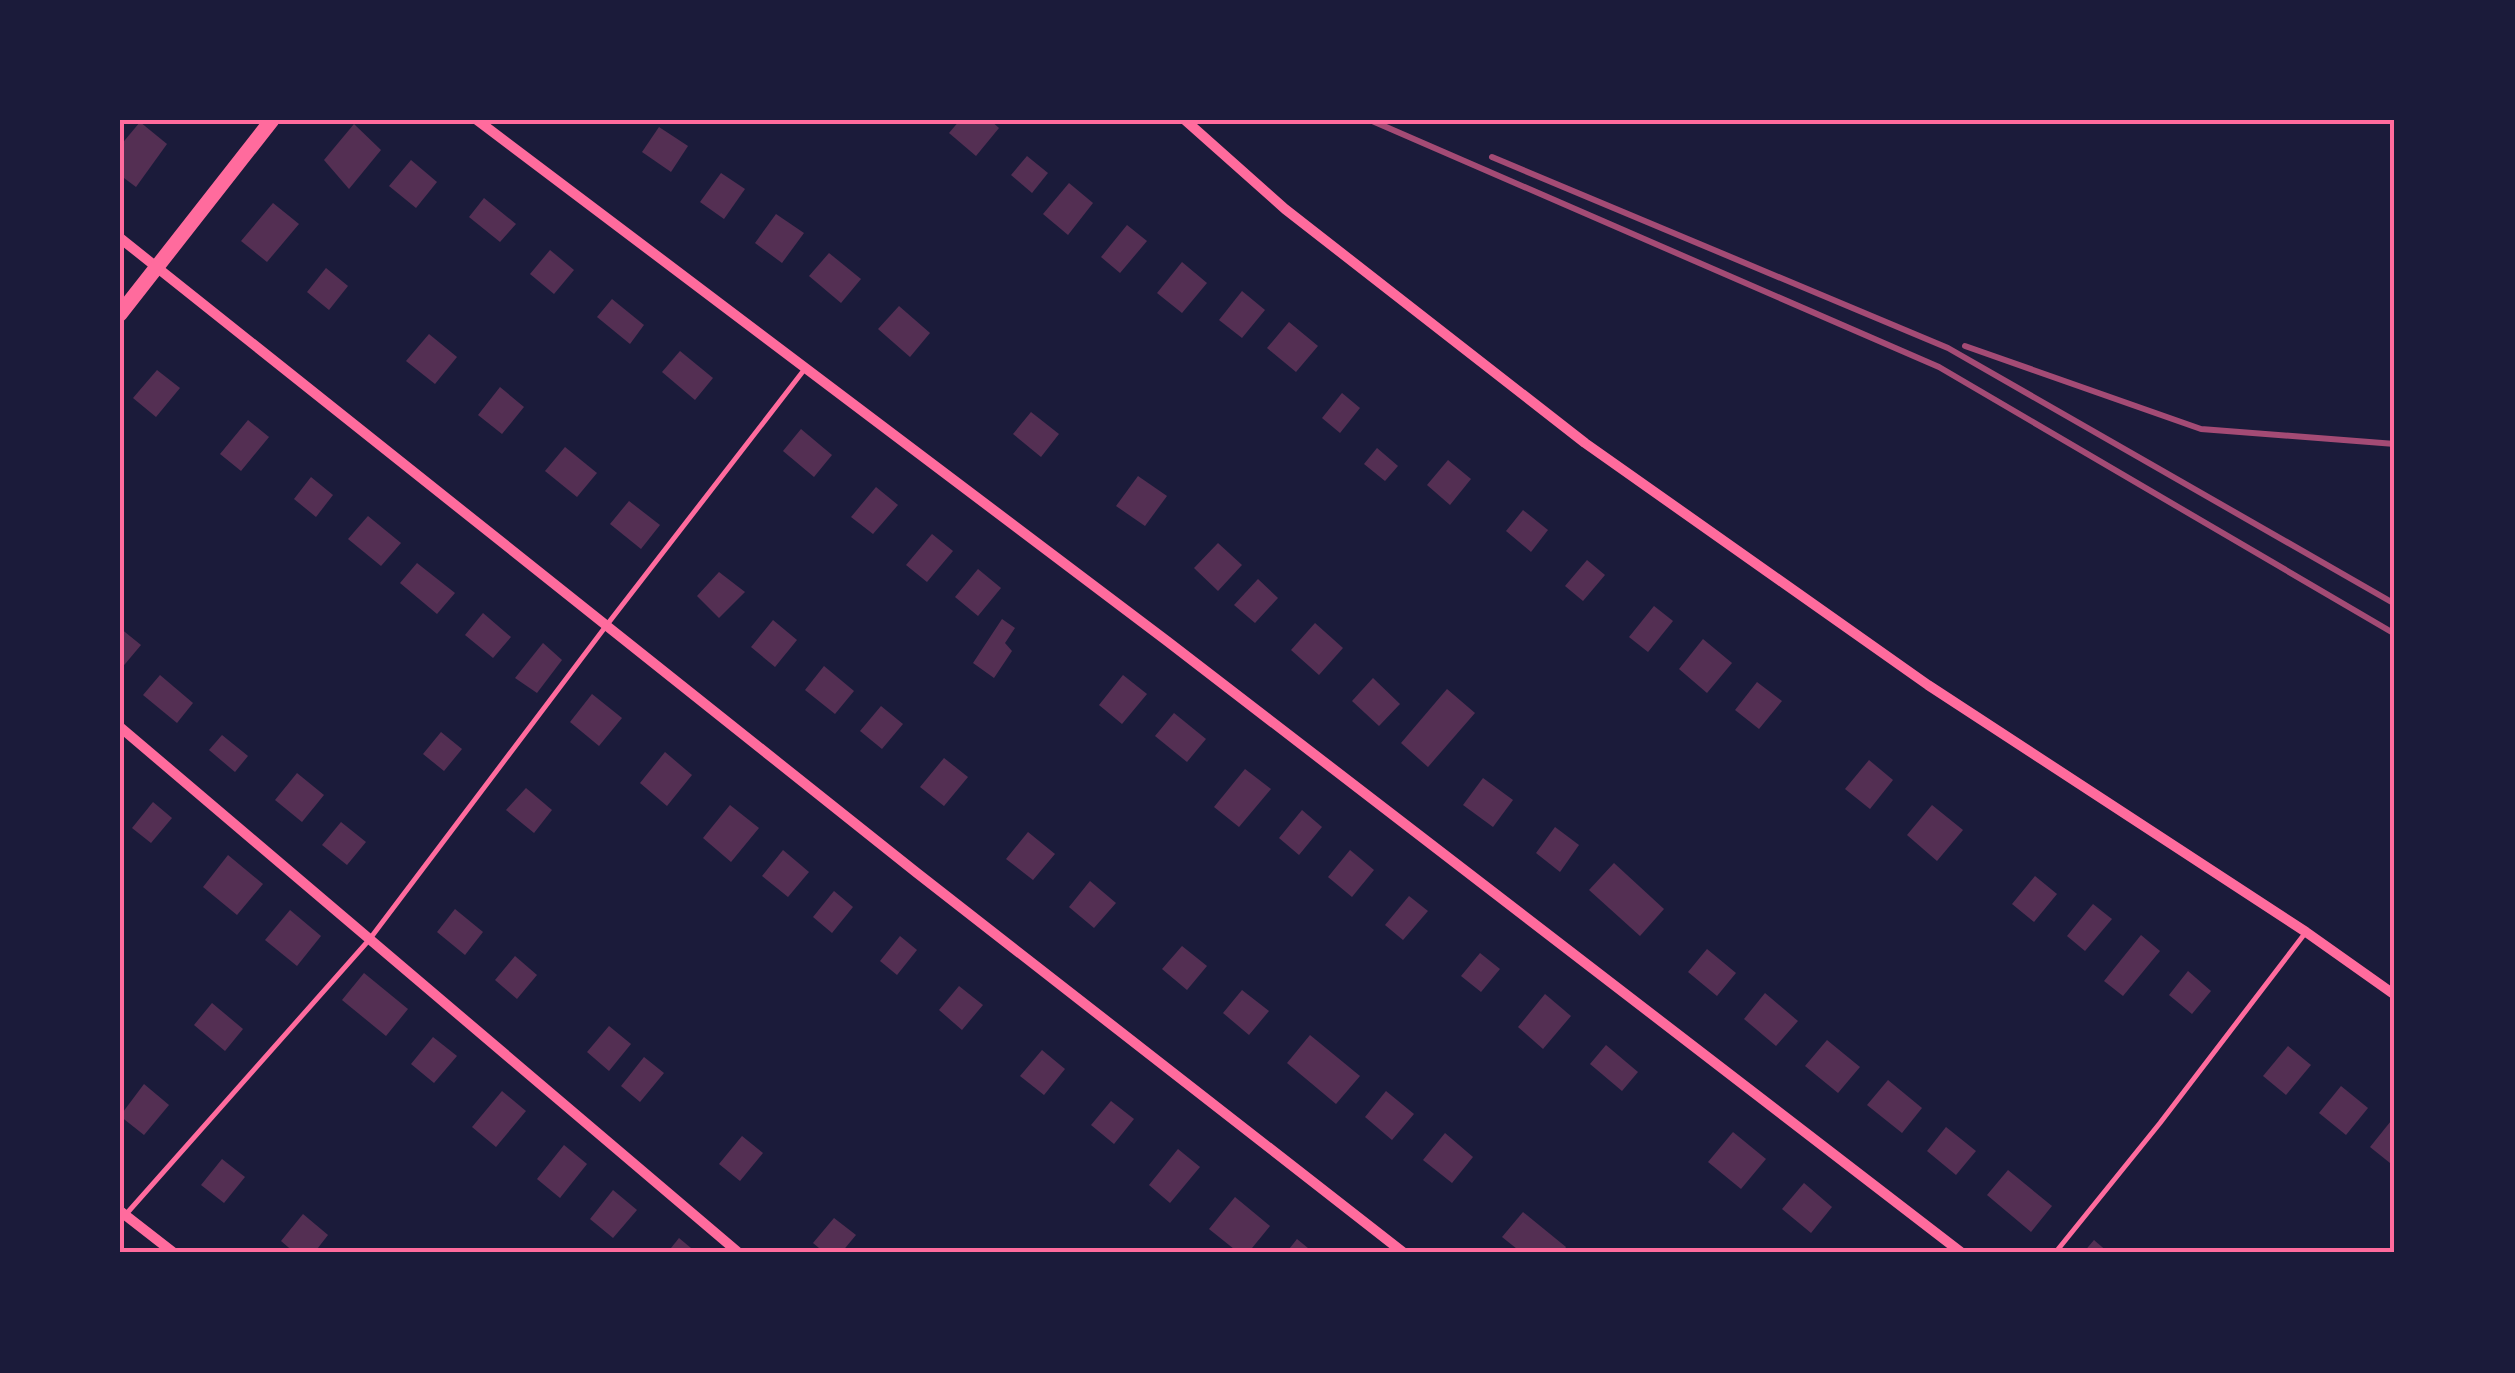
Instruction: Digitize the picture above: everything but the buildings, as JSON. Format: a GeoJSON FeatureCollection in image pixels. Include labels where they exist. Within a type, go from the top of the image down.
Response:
{"type":"FeatureCollection","features":[{"type":"Feature","properties":{"kind":"main road"},"geometry":{"type":"LineString","coordinates":[[120,314],[272,120]]}},
{"type":"Feature","properties":{"kind":"street"},"geometry":{"type":"LineString","coordinates":[[477,120],[1182,653],[1962,1253]]}},
{"type":"Feature","properties":{"kind":"street"},"geometry":{"type":"LineString","coordinates":[[1184,120],[1285,210],[1585,443],[1928,685],[2306,932],[2395,995]]}},
{"type":"Feature","properties":{"kind":"street"},"geometry":{"type":"LineString","coordinates":[[120,238],[917,873],[1404,1253]]}},
{"type":"Feature","properties":{"kind":"street"},"geometry":{"type":"LineString","coordinates":[[120,727],[740,1253]]}},
{"type":"Feature","properties":{"kind":"street"},"geometry":{"type":"LineString","coordinates":[[122,1215],[174,1253]]}},
{"type":"Feature","properties":{"kind":"lane"},"geometry":{"type":"LineString","coordinates":[[122,1215],[368,940],[805,368]]}},
{"type":"Feature","properties":{"kind":"lane"},"geometry":{"type":"LineString","coordinates":[[2055,1253],[2306,932]]}},
{"type":"Feature","properties":{"kind":"railway"},"geometry":{"type":"LineString","coordinates":[[1370,120],[1939,367],[2395,634]]}},
{"type":"Feature","properties":{"kind":"railway"},"geometry":{"type":"LineString","coordinates":[[1492,157],[1948,348],[2395,604]]}},
{"type":"Feature","properties":{"kind":"railway"},"geometry":{"type":"LineString","coordinates":[[1965,346],[2201,429],[2395,444]]}}]}
